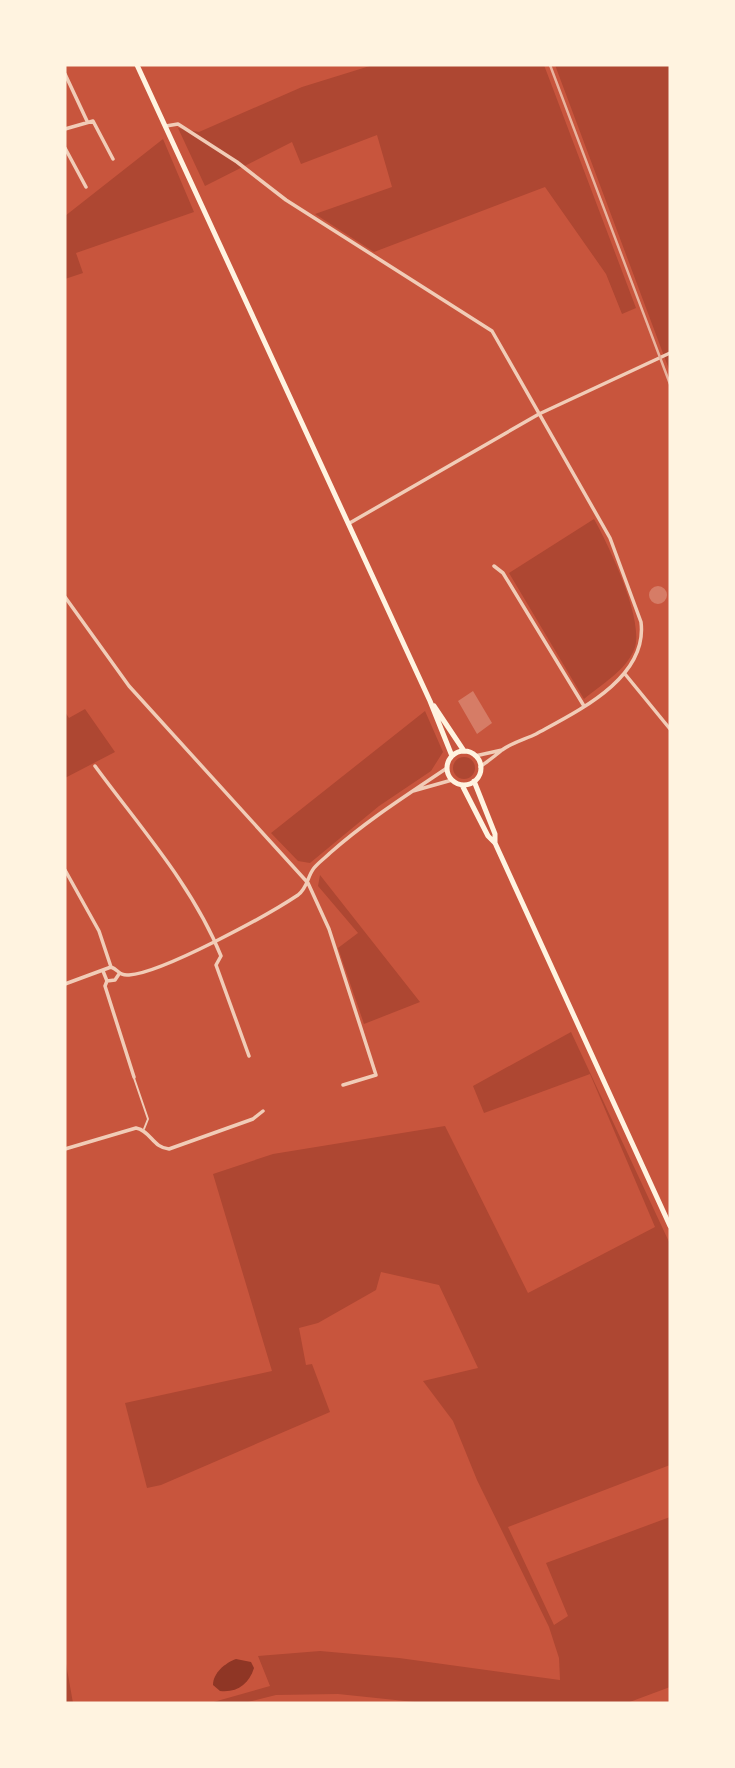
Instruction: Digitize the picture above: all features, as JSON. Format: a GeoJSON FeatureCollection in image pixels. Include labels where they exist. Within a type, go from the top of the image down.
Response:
{"type":"FeatureCollection","features":[{"type":"Feature","properties":{"kind":"main road"},"geometry":{"type":"LineString","coordinates":[[137,65],[430,701],[452,756],[447,768],[452,780],[462,785],[488,836],[495,842]]}},
{"type":"Feature","properties":{"kind":"main road"},"geometry":{"type":"LineString","coordinates":[[430,701],[464,751],[475,756],[480,766],[474,781],[495,834],[495,842],[670,1226]]}},
{"type":"Feature","properties":{"kind":"main road"},"geometry":{"type":"LineString","coordinates":[[452,756],[464,751]]}},
{"type":"Feature","properties":{"kind":"main road"},"geometry":{"type":"LineString","coordinates":[[462,785],[474,781]]}},
{"type":"Feature","properties":{"kind":"street"},"geometry":{"type":"LineString","coordinates":[[65,74],[87,121]]}},
{"type":"Feature","properties":{"kind":"street"},"geometry":{"type":"LineString","coordinates":[[65,129],[93,121],[113,159]]}},
{"type":"Feature","properties":{"kind":"street"},"geometry":{"type":"LineString","coordinates":[[166,126],[178,124],[202,139],[286,200],[492,331],[610,538],[641,622],[640,647],[625,674],[584,706],[502,750],[480,766]]}},
{"type":"Feature","properties":{"kind":"street"},"geometry":{"type":"LineString","coordinates":[[65,148],[86,187]]}},
{"type":"Feature","properties":{"kind":"street"},"geometry":{"type":"LineString","coordinates":[[348,524],[539,414],[670,353]]}},
{"type":"Feature","properties":{"kind":"street"},"geometry":{"type":"LineString","coordinates":[[494,566],[503,573],[584,706]]}},
{"type":"Feature","properties":{"kind":"street"},"geometry":{"type":"LineString","coordinates":[[65,597],[129,686],[308,883],[328,929],[376,1075],[343,1085]]}},
{"type":"Feature","properties":{"kind":"street"},"geometry":{"type":"LineString","coordinates":[[625,674],[670,729]]}},
{"type":"Feature","properties":{"kind":"street"},"geometry":{"type":"LineString","coordinates":[[475,756],[502,750]]}},
{"type":"Feature","properties":{"kind":"street"},"geometry":{"type":"LineString","coordinates":[[95,766],[162,859],[181,879],[215,941],[221,956],[216,965],[249,1056]]}},
{"type":"Feature","properties":{"kind":"street"},"geometry":{"type":"LineString","coordinates":[[65,870],[99,931],[111,967],[119,974],[133,974],[162,965],[215,941],[295,897],[308,883],[313,869],[330,853],[447,768]]}},
{"type":"Feature","properties":{"kind":"street"},"geometry":{"type":"LineString","coordinates":[[411,792],[452,780]]}},
{"type":"Feature","properties":{"kind":"street"},"geometry":{"type":"LineString","coordinates":[[65,984],[111,967]]}},
{"type":"Feature","properties":{"kind":"street"},"geometry":{"type":"LineString","coordinates":[[103,970],[107,981],[105,986],[134,1077]]}},
{"type":"Feature","properties":{"kind":"street"},"geometry":{"type":"LineString","coordinates":[[107,981],[115,980],[119,974]]}},
{"type":"Feature","properties":{"kind":"street"},"geometry":{"type":"LineString","coordinates":[[65,1149],[136,1128],[144,1130],[156,1144],[169,1149],[253,1119],[263,1111]]}},
{"type":"Feature","properties":{"kind":"lane"},"geometry":{"type":"LineString","coordinates":[[134,1077],[148,1119],[144,1130]]}},
{"type":"Feature","properties":{"kind":"shaded area"},"geometry":{"type":"Polygon","coordinates":[[[373,65],[544,65],[636,308],[622,314],[606,274],[545,187],[374,252],[315,214],[392,187],[377,135],[301,164],[292,142],[205,186],[178,128],[199,132],[302,87],[373,65]]]}},
{"type":"Feature","properties":{"kind":"shaded area"},"geometry":{"type":"Polygon","coordinates":[[[555,65],[670,65],[670,372],[555,65]]]}},
{"type":"Feature","properties":{"kind":"shaded area"},"geometry":{"type":"Polygon","coordinates":[[[163,139],[194,212],[76,253],[83,273],[65,279],[65,216],[163,139]]]}},
{"type":"Feature","properties":{"kind":"shaded area"},"geometry":{"type":"Polygon","coordinates":[[[594,519],[624,583],[635,621],[636,637],[634,650],[625,664],[584,699],[509,573],[594,519]]]}},
{"type":"Feature","properties":{"kind":"shaded area"},"geometry":{"type":"Polygon","coordinates":[[[85,709],[115,752],[65,778],[65,712],[69,718],[85,709]]]}},
{"type":"Feature","properties":{"kind":"shaded area"},"geometry":{"type":"Polygon","coordinates":[[[425,711],[443,752],[431,771],[379,806],[310,863],[298,861],[271,833],[425,711]]]}},
{"type":"Feature","properties":{"kind":"shaded area"},"geometry":{"type":"Polygon","coordinates":[[[464,757],[472,760],[475,768],[472,776],[464,779],[456,776],[453,768],[456,760],[464,757]]]}},
{"type":"Feature","properties":{"kind":"shaded area"},"geometry":{"type":"Polygon","coordinates":[[[320,875],[420,1002],[364,1024],[338,948],[358,933],[318,886],[320,875]]]}},
{"type":"Feature","properties":{"kind":"shaded area"},"geometry":{"type":"Polygon","coordinates":[[[571,1032],[670,1244],[670,1465],[508,1527],[554,1625],[568,1616],[546,1563],[670,1517],[670,1687],[627,1703],[424,1703],[338,1694],[276,1695],[244,1703],[210,1703],[270,1686],[258,1656],[320,1651],[399,1658],[560,1680],[559,1658],[549,1627],[477,1480],[453,1421],[423,1381],[478,1368],[439,1285],[381,1272],[376,1290],[318,1323],[299,1328],[306,1365],[312,1364],[330,1412],[161,1485],[147,1488],[125,1403],[272,1371],[213,1174],[273,1154],[445,1126],[528,1293],[655,1227],[590,1074],[484,1113],[473,1086],[571,1032]]]}},
{"type":"Feature","properties":{"kind":"shaded area"},"geometry":{"type":"Polygon","coordinates":[[[65,1658],[73,1703],[65,1703],[65,1658]]]}},
{"type":"Feature","properties":{"kind":"shaded area"},"geometry":{"type":"Polygon","coordinates":[[[236,1659],[251,1662],[254,1668],[252,1674],[246,1683],[237,1689],[220,1691],[213,1685],[215,1676],[224,1666],[236,1659]]]}},
{"type":"Feature","properties":{"kind":"building"},"geometry":{"type":"Polygon","coordinates":[[[654,586],[662,586],[667,595],[665,602],[654,604],[649,599],[649,591],[654,586]]]}},
{"type":"Feature","properties":{"kind":"building"},"geometry":{"type":"Polygon","coordinates":[[[473,691],[492,723],[477,734],[458,701],[473,691]]]}},
{"type":"Feature","properties":{"kind":"railway"},"geometry":{"type":"LineString","coordinates":[[550,65],[670,384]]}}]}
